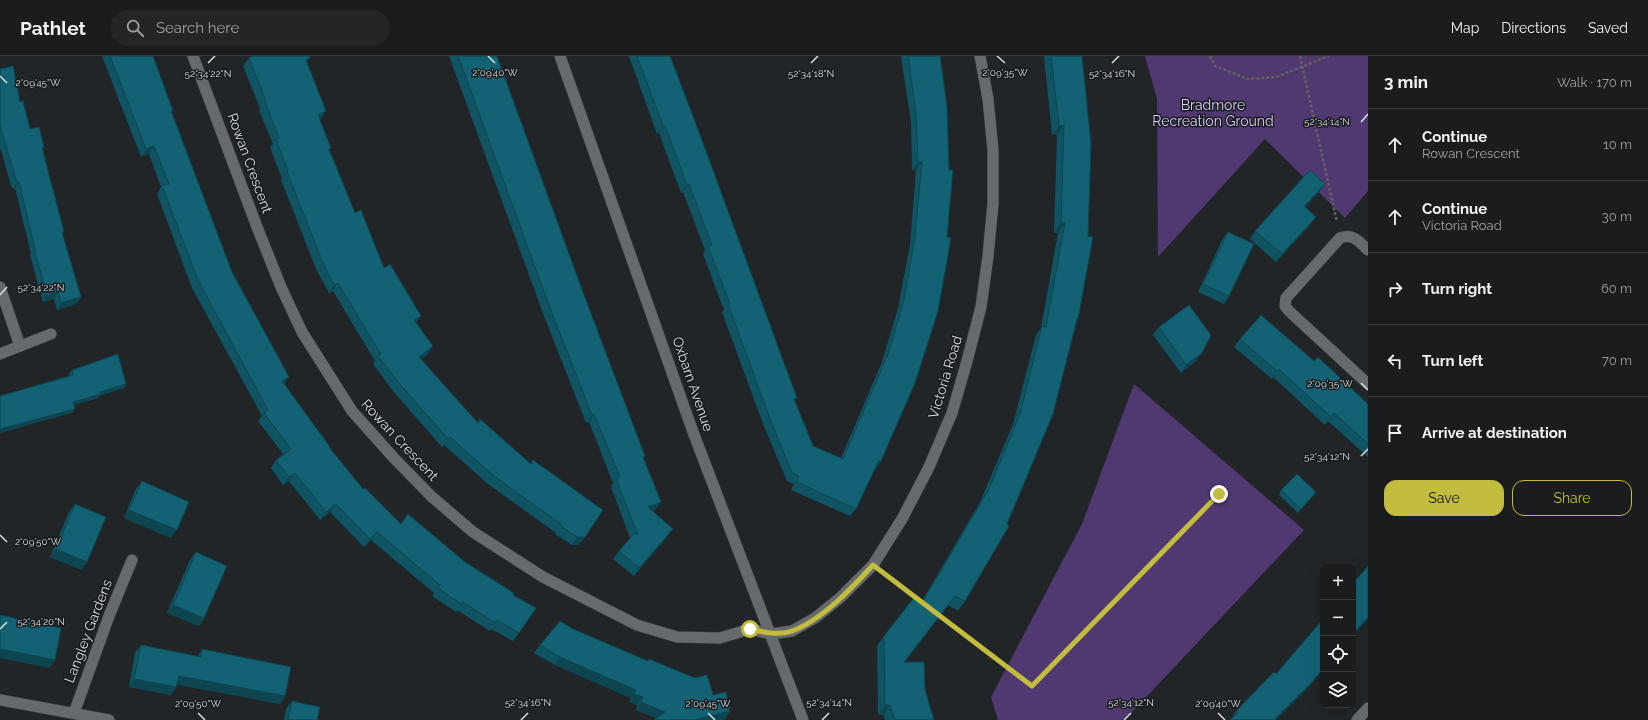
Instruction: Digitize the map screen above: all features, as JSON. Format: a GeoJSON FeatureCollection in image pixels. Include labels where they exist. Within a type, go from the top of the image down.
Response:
{"type":"FeatureCollection","features":[{"type":"Feature","properties":{"kind":"street","name":"Rowan Crescent"},"geometry":{"type":"LineString","coordinates":[[193,56],[260,234],[281,287],[302,332],[352,412],[411,477],[473,532],[543,576],[637,625],[677,637],[720,638],[750,629],[771,634]]}},
{"type":"Feature","properties":{"kind":"street","name":"Oxbarn Avenue"},"geometry":{"type":"LineString","coordinates":[[560,56],[693,432],[804,720]]}},
{"type":"Feature","properties":{"kind":"street","name":"Victoria Road"},"geometry":{"type":"LineString","coordinates":[[771,634],[792,631],[815,618],[841,597],[873,565],[902,519],[929,467],[952,414],[981,307],[993,204],[993,165],[988,99],[980,56]]}},
{"type":"Feature","properties":{"kind":"street"},"geometry":{"type":"LineString","coordinates":[[1368,250],[1354,237],[1347,236],[1340,238],[1286,298],[1285,306],[1288,311],[1368,384]]}},
{"type":"Feature","properties":{"kind":"street"},"geometry":{"type":"LineString","coordinates":[[0,287],[20,346]]}},
{"type":"Feature","properties":{"kind":"street"},"geometry":{"type":"LineString","coordinates":[[0,354],[51,334]]}},
{"type":"Feature","properties":{"kind":"street","name":"Langley Gardens"},"geometry":{"type":"LineString","coordinates":[[74,713],[109,616],[132,560]]}},
{"type":"Feature","properties":{"kind":"street"},"geometry":{"type":"LineString","coordinates":[[0,700],[110,720]]}},
{"type":"Feature","properties":{"kind":"street"},"geometry":{"type":"LineString","coordinates":[[1357,720],[1368,708]]}},
{"type":"Feature","properties":{"kind":"path"},"geometry":{"type":"LineString","coordinates":[[1210,56],[1215,66],[1248,79],[1276,77],[1329,56]]}},
{"type":"Feature","properties":{"kind":"path"},"geometry":{"type":"LineString","coordinates":[[1300,56],[1340,238]]}},
{"type":"Feature","properties":{"kind":"path"},"geometry":{"type":"LineString","coordinates":[[936,613],[1032,686],[1219,494]]}},
{"type":"Feature","properties":{"kind":"path"},"geometry":{"type":"LineString","coordinates":[[873,565],[918,599]]}},
{"type":"Feature","properties":{"kind":"green space","name":"Bradmore Recreation Ground"},"geometry":{"type":"Polygon","coordinates":[[[1145,56],[1368,56],[1368,191],[1345,218],[1265,139],[1158,257],[1157,99],[1145,56]]]}},
{"type":"Feature","properties":{"kind":"green space"},"geometry":{"type":"Polygon","coordinates":[[[1134,384],[1304,530],[1133,711],[1122,720],[998,720],[991,697],[1082,524],[1134,384]]]}},
{"type":"Feature","properties":{"kind":"building"},"geometry":{"type":"Polygon","coordinates":[[[110,56],[153,56],[173,111],[171,111],[232,272],[289,377],[282,381],[329,447],[363,489],[365,488],[401,524],[408,514],[465,562],[514,593],[513,595],[536,608],[519,633],[497,620],[495,623],[463,602],[461,604],[438,588],[440,585],[377,532],[370,539],[336,504],[326,512],[295,473],[289,477],[276,460],[291,449],[264,413],[268,410],[198,280],[162,186],[169,184],[154,146],[146,149],[110,56]]]}},
{"type":"Feature","properties":{"kind":"building"},"geometry":{"type":"Polygon","coordinates":[[[252,56],[309,56],[310,58],[306,60],[326,111],[318,115],[331,148],[329,149],[355,213],[361,210],[384,268],[390,264],[421,316],[414,320],[433,346],[419,357],[478,423],[480,419],[531,464],[533,460],[603,510],[585,537],[577,537],[561,526],[562,525],[494,476],[450,437],[448,439],[399,383],[378,356],[381,354],[338,283],[334,285],[323,263],[287,172],[288,171],[276,139],[279,138],[249,58],[252,56]]]}},
{"type":"Feature","properties":{"kind":"building"},"geometry":{"type":"Polygon","coordinates":[[[458,56],[497,56],[584,295],[645,456],[643,457],[661,502],[648,507],[673,529],[639,568],[619,551],[635,533],[638,535],[616,479],[620,477],[594,414],[592,415],[550,308],[458,56]]]}},
{"type":"Feature","properties":{"kind":"building"},"geometry":{"type":"Polygon","coordinates":[[[637,56],[670,56],[797,398],[794,399],[813,446],[843,459],[888,354],[904,300],[915,237],[922,162],[918,162],[916,114],[908,56],[940,56],[947,107],[949,170],[953,170],[947,237],[951,238],[938,311],[915,383],[881,461],[879,460],[856,509],[797,482],[799,476],[792,473],[769,416],[728,304],[730,304],[708,246],[712,245],[689,184],[687,185],[665,125],[663,126],[637,56]]]}},
{"type":"Feature","properties":{"kind":"building"},"geometry":{"type":"Polygon","coordinates":[[[1051,56],[1082,56],[1091,143],[1088,236],[1093,237],[1078,319],[1053,414],[1007,524],[1009,526],[965,601],[955,596],[904,662],[924,662],[925,690],[934,720],[895,720],[890,705],[885,705],[884,636],[916,595],[923,601],[988,491],[1020,414],[1042,326],[1046,327],[1065,223],[1061,223],[1064,125],[1059,126],[1051,56]]]}},
{"type":"Feature","properties":{"kind":"building"},"geometry":{"type":"Polygon","coordinates":[[[13,66],[20,102],[23,101],[30,129],[39,127],[44,147],[42,148],[64,232],[62,232],[81,297],[61,303],[58,292],[47,295],[34,249],[19,182],[17,183],[0,126],[0,69],[13,66]]]}},
{"type":"Feature","properties":{"kind":"building"},"geometry":{"type":"Polygon","coordinates":[[[1310,170],[1325,184],[1304,206],[1316,217],[1282,254],[1255,231],[1310,170]]]}},
{"type":"Feature","properties":{"kind":"building"},"geometry":{"type":"Polygon","coordinates":[[[1228,232],[1254,244],[1229,296],[1203,284],[1228,232]]]}},
{"type":"Feature","properties":{"kind":"building"},"geometry":{"type":"Polygon","coordinates":[[[1189,305],[1211,335],[1202,353],[1186,365],[1159,327],[1189,305]]]}},
{"type":"Feature","properties":{"kind":"building"},"geometry":{"type":"Polygon","coordinates":[[[1261,315],[1314,361],[1318,357],[1368,404],[1368,444],[1334,413],[1331,417],[1279,369],[1277,371],[1240,339],[1261,315]]]}},
{"type":"Feature","properties":{"kind":"building"},"geometry":{"type":"Polygon","coordinates":[[[118,354],[126,384],[100,392],[101,394],[73,402],[75,409],[0,429],[0,396],[73,375],[72,370],[118,354]]]}},
{"type":"Feature","properties":{"kind":"building"},"geometry":{"type":"Polygon","coordinates":[[[1297,474],[1316,492],[1301,509],[1281,490],[1297,474]]]}},
{"type":"Feature","properties":{"kind":"building"},"geometry":{"type":"Polygon","coordinates":[[[142,481],[189,502],[177,530],[129,510],[142,481]]]}},
{"type":"Feature","properties":{"kind":"building"},"geometry":{"type":"Polygon","coordinates":[[[75,504],[106,517],[87,562],[56,549],[75,504]]]}},
{"type":"Feature","properties":{"kind":"building"},"geometry":{"type":"Polygon","coordinates":[[[196,552],[227,566],[204,618],[173,605],[196,552]]]}},
{"type":"Feature","properties":{"kind":"building"},"geometry":{"type":"Polygon","coordinates":[[[1368,566],[1368,617],[1356,631],[1356,600],[1356,580],[1368,566]]]}},
{"type":"Feature","properties":{"kind":"building"},"geometry":{"type":"Polygon","coordinates":[[[0,615],[61,628],[55,660],[0,649],[0,615]]]}},
{"type":"Feature","properties":{"kind":"building"},"geometry":{"type":"Polygon","coordinates":[[[560,621],[573,629],[648,661],[649,659],[695,678],[707,675],[713,695],[726,692],[730,711],[694,720],[654,720],[665,712],[641,702],[643,697],[634,694],[636,690],[560,657],[540,645],[560,621]]]}},
{"type":"Feature","properties":{"kind":"building"},"geometry":{"type":"Polygon","coordinates":[[[1320,623],[1320,673],[1312,682],[1274,720],[1230,720],[1239,712],[1237,710],[1274,672],[1276,674],[1320,623]]]}},
{"type":"Feature","properties":{"kind":"building"},"geometry":{"type":"Polygon","coordinates":[[[141,645],[201,657],[202,649],[291,667],[285,696],[179,676],[176,687],[134,679],[141,645]]]}},
{"type":"Feature","properties":{"kind":"building"},"geometry":{"type":"Polygon","coordinates":[[[292,701],[320,707],[317,720],[288,720],[292,701]]]}},
{"type":"Feature","properties":{"kind":"route"},"geometry":{"type":"LineString","coordinates":[[750,629],[771,634],[792,631],[815,618],[841,597],[873,565],[1032,686],[1219,494]]}}]}
